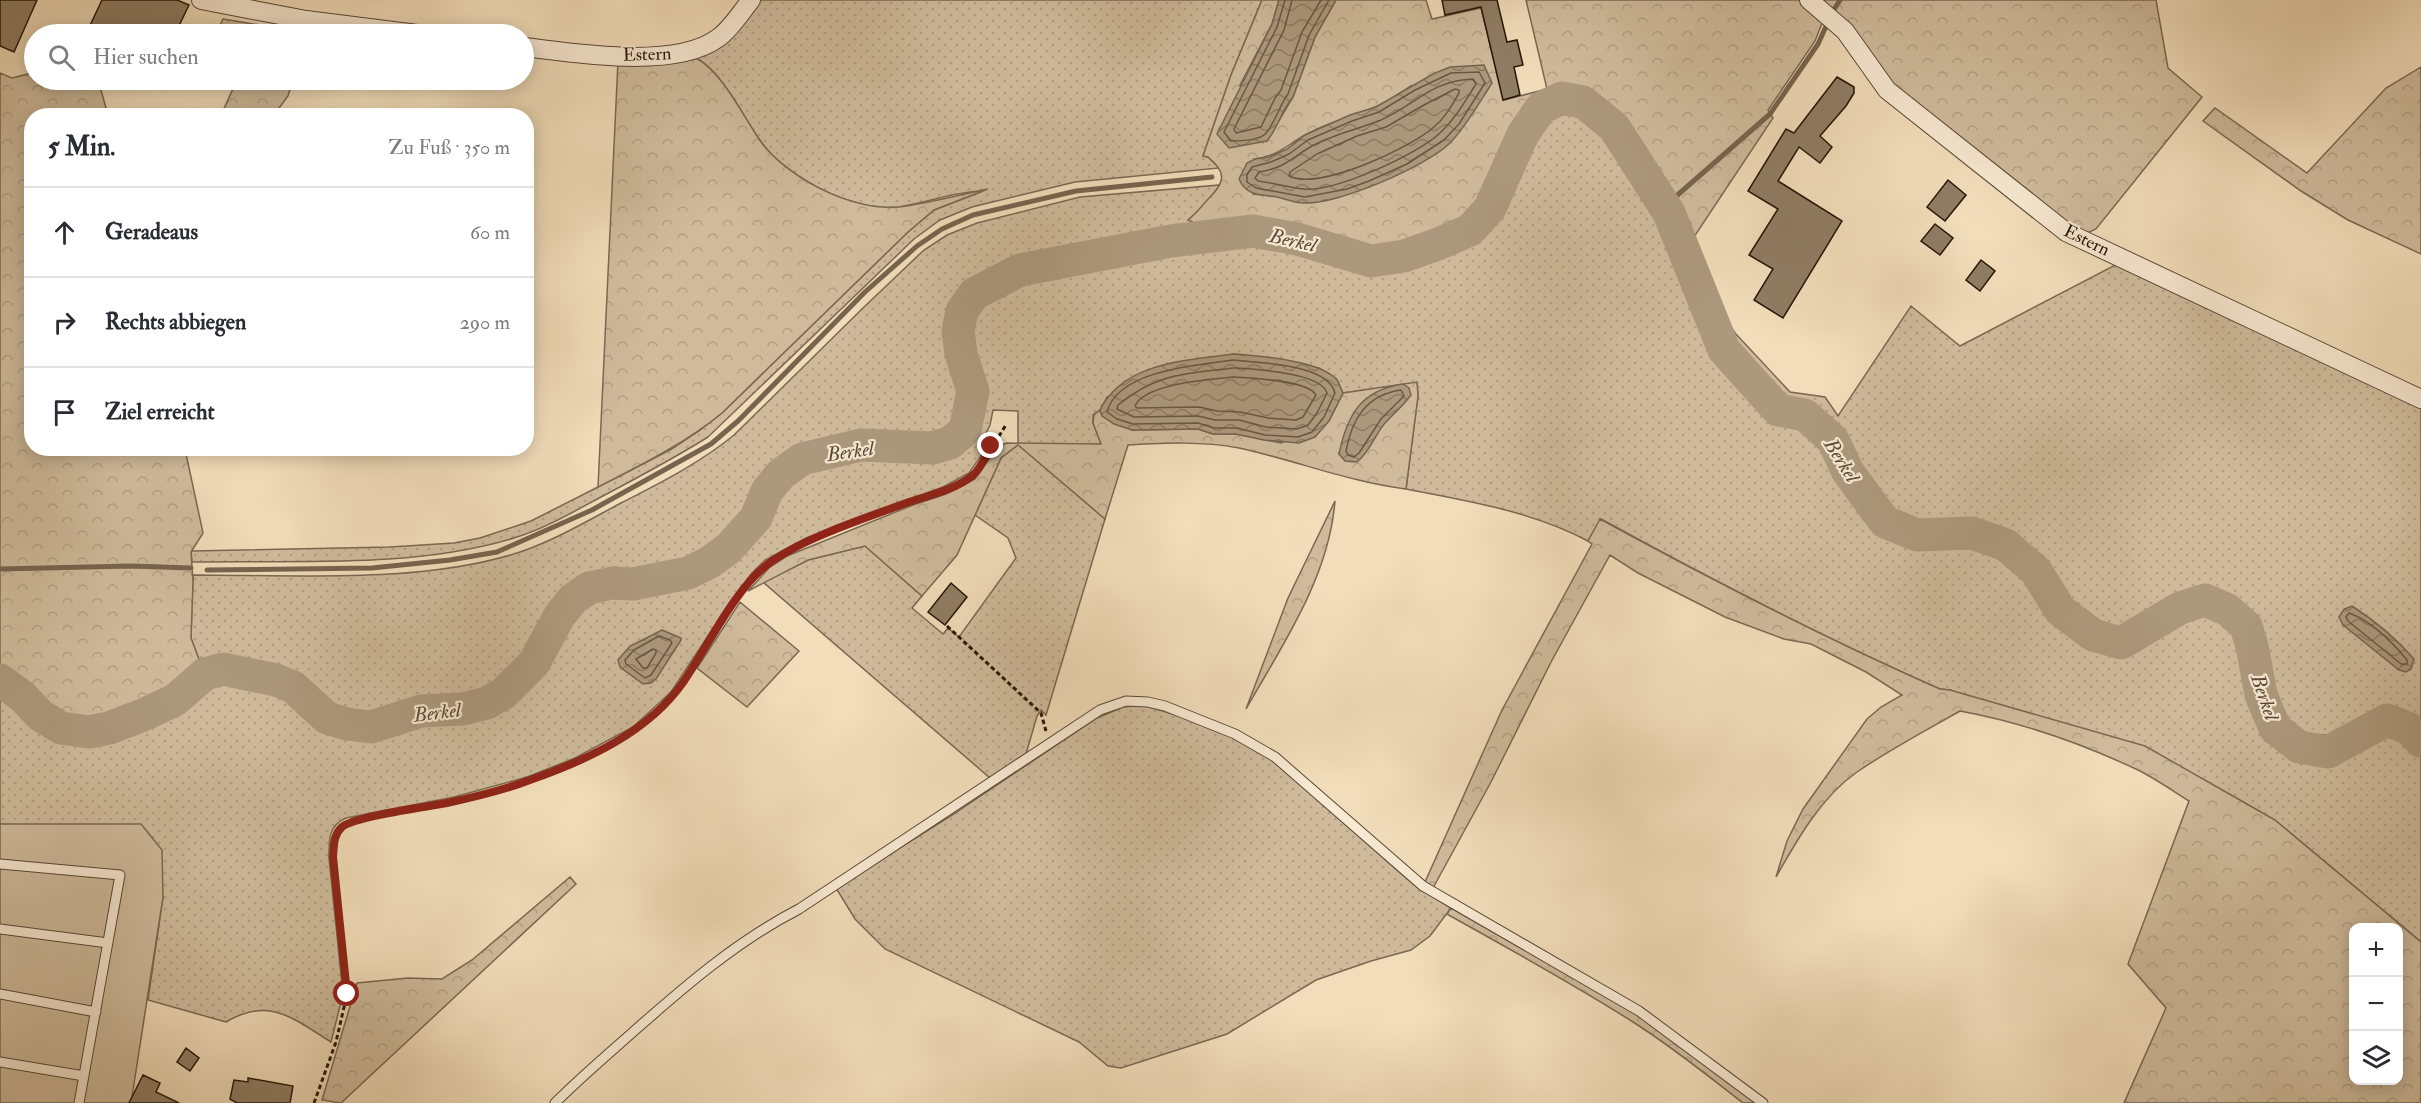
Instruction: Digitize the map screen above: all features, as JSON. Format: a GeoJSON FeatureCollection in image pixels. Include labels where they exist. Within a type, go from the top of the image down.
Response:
{"type":"FeatureCollection","features":[{"type":"Feature","properties":{"kind":"street"},"geometry":{"type":"LineString","coordinates":[[201,0],[338,24]]}},
{"type":"Feature","properties":{"kind":"street","name":"Estern"},"geometry":{"type":"LineString","coordinates":[[534,48],[621,56],[664,56],[691,51],[718,38],[751,0]]}},
{"type":"Feature","properties":{"kind":"street","name":"Estern"},"geometry":{"type":"LineString","coordinates":[[1809,0],[1845,31],[1887,90],[2066,232],[2421,399]]}},
{"type":"Feature","properties":{"kind":"lane"},"geometry":{"type":"LineString","coordinates":[[555,1103],[709,966],[766,926],[799,909],[1100,710],[1126,701],[1148,702],[1165,706],[1235,734],[1275,757],[1424,886],[1639,1011],[1763,1103]]}},
{"type":"Feature","properties":{"kind":"lane"},"geometry":{"type":"LineString","coordinates":[[0,864],[120,875],[79,1103]]}},
{"type":"Feature","properties":{"kind":"lane"},"geometry":{"type":"LineString","coordinates":[[0,929],[108,943]]}},
{"type":"Feature","properties":{"kind":"lane"},"geometry":{"type":"LineString","coordinates":[[0,994],[96,1012]]}},
{"type":"Feature","properties":{"kind":"lane"},"geometry":{"type":"LineString","coordinates":[[0,1062],[84,1076]]}},
{"type":"Feature","properties":{"kind":"path"},"geometry":{"type":"LineString","coordinates":[[314,1103],[336,1042],[347,994],[333,857],[334,842],[340,828],[361,820],[450,802],[529,781],[577,761],[633,732],[651,719],[674,695],[754,576],[768,564],[806,543],[944,490],[971,476],[1006,425]]}},
{"type":"Feature","properties":{"kind":"path"},"geometry":{"type":"LineString","coordinates":[[947,626],[1041,713],[1049,744]]}},
{"type":"Feature","properties":{"kind":"green space"},"geometry":{"type":"Polygon","coordinates":[[[757,0],[1262,0],[1231,75],[1203,156],[1208,157],[1219,168],[1075,182],[972,207],[940,220],[914,239],[708,437],[569,514],[514,538],[435,555],[354,561],[192,562],[191,551],[390,547],[454,543],[480,538],[531,521],[670,450],[699,431],[722,413],[908,232],[934,210],[983,191],[962,193],[899,207],[880,207],[860,204],[840,197],[820,188],[783,165],[768,151],[714,72],[696,58],[757,0]]]}},
{"type":"Feature","properties":{"kind":"green space"},"geometry":{"type":"Polygon","coordinates":[[[1262,0],[1279,0],[1272,24],[1240,85],[1267,141],[1293,97],[1315,37],[1336,0],[1426,0],[1432,19],[1481,8],[1504,100],[1547,89],[1526,0],[1799,0],[1824,18],[1815,41],[1768,110],[1773,118],[1690,243],[1656,169],[1625,126],[1606,108],[1585,95],[1564,91],[1543,98],[1523,118],[1488,195],[1471,218],[1447,234],[1428,241],[1401,250],[1370,251],[1267,225],[1199,225],[1188,220],[1216,191],[1221,181],[1222,176],[1218,167],[1208,157],[1203,156],[1231,75],[1262,0]],[[1412,85],[1380,105],[1313,130],[1276,153],[1254,159],[1253,194],[1273,196],[1412,85]]]}},
{"type":"Feature","properties":{"kind":"green space"},"geometry":{"type":"Polygon","coordinates":[[[1818,0],[2156,0],[2168,68],[2202,97],[2096,229],[2083,235],[1906,98],[1889,80],[1859,36],[1818,0]]]}},
{"type":"Feature","properties":{"kind":"green space"},"geometry":{"type":"Polygon","coordinates":[[[223,19],[253,24],[221,24],[223,19]]]}},
{"type":"Feature","properties":{"kind":"green space"},"geometry":{"type":"Polygon","coordinates":[[[696,58],[714,72],[722,82],[768,151],[801,177],[840,197],[861,204],[899,207],[988,189],[934,210],[908,232],[708,424],[662,453],[598,487],[618,61],[696,58]]]}},
{"type":"Feature","properties":{"kind":"green space"},"geometry":{"type":"Polygon","coordinates":[[[2421,67],[2421,254],[2348,220],[2301,191],[2203,121],[2215,108],[2307,173],[2386,88],[2421,67]]]}},
{"type":"Feature","properties":{"kind":"green space"},"geometry":{"type":"Polygon","coordinates":[[[0,73],[12,78],[24,75],[24,90],[101,90],[106,108],[24,108],[24,456],[186,456],[203,533],[191,552],[193,582],[191,638],[200,662],[171,690],[93,722],[75,722],[59,716],[45,705],[33,690],[0,664],[0,73]]]}},
{"type":"Feature","properties":{"kind":"green space"},"geometry":{"type":"Polygon","coordinates":[[[232,90],[290,90],[279,108],[224,108],[232,90]]]}},
{"type":"Feature","properties":{"kind":"green space"},"geometry":{"type":"Polygon","coordinates":[[[1552,110],[1571,110],[1582,113],[1602,130],[1637,177],[1659,214],[1696,309],[1720,357],[1773,417],[1820,437],[1825,444],[1835,473],[1847,491],[1862,511],[1888,536],[1907,545],[1971,545],[1996,551],[2023,576],[2068,626],[2094,644],[2108,649],[2123,649],[2138,645],[2154,638],[2194,613],[2205,609],[2213,610],[2225,618],[2237,636],[2247,694],[2269,735],[2283,750],[2308,759],[2326,761],[2349,752],[2385,729],[2399,734],[2421,750],[2421,942],[2403,927],[2403,923],[2398,923],[2275,820],[2199,777],[1950,690],[1940,689],[1769,608],[1601,519],[1588,541],[1545,522],[1522,515],[1406,489],[1418,396],[1417,383],[1343,393],[1336,379],[1319,368],[1271,358],[1233,354],[1107,397],[1100,410],[1093,415],[1093,423],[1101,444],[1019,445],[1105,519],[1046,715],[1041,710],[1037,716],[1026,754],[990,778],[763,582],[808,560],[865,546],[922,596],[912,608],[943,634],[948,628],[959,637],[1016,558],[1008,538],[975,515],[1001,458],[1018,444],[1018,411],[993,410],[990,425],[979,448],[983,453],[969,473],[943,487],[806,538],[765,560],[751,574],[727,607],[671,692],[633,727],[575,758],[527,777],[454,797],[340,821],[331,834],[329,858],[343,994],[331,1042],[293,1019],[268,1011],[241,1014],[226,1022],[148,1000],[163,897],[11,825],[0,824],[0,697],[53,735],[94,741],[138,728],[182,708],[204,685],[214,680],[235,680],[264,685],[291,694],[301,709],[314,721],[348,734],[401,729],[448,720],[487,709],[516,693],[533,676],[566,621],[580,604],[602,594],[658,590],[682,584],[704,574],[731,555],[749,538],[782,488],[803,468],[876,458],[921,460],[943,458],[963,449],[983,421],[984,415],[984,400],[966,342],[966,328],[971,314],[982,301],[997,291],[1035,278],[1139,262],[1200,245],[1230,241],[1265,242],[1339,262],[1369,266],[1403,264],[1436,256],[1467,241],[1493,216],[1511,184],[1534,131],[1552,110]]]}},
{"type":"Feature","properties":{"kind":"green space"},"geometry":{"type":"Polygon","coordinates":[[[1220,185],[1200,211],[1189,219],[1201,226],[1073,246],[1010,263],[968,291],[955,309],[951,333],[955,368],[963,386],[960,417],[945,430],[936,437],[927,439],[879,439],[832,445],[797,454],[784,461],[765,482],[744,521],[735,532],[704,555],[682,566],[667,570],[602,572],[577,581],[563,597],[529,656],[507,681],[494,691],[461,702],[417,703],[375,715],[361,715],[340,709],[291,680],[259,666],[220,658],[200,662],[191,638],[193,575],[317,576],[403,573],[485,562],[523,551],[561,535],[665,480],[694,464],[721,445],[924,250],[947,235],[977,223],[1080,197],[1220,185]]]}},
{"type":"Feature","properties":{"kind":"green space"},"geometry":{"type":"Polygon","coordinates":[[[2119,263],[2421,405],[2421,727],[2392,712],[2346,732],[2331,735],[2300,735],[2286,724],[2269,691],[2262,638],[2256,623],[2247,614],[2210,591],[2201,588],[2194,590],[2141,624],[2112,633],[2102,630],[2072,609],[2049,579],[1998,533],[1982,525],[1923,525],[1891,516],[1873,493],[1834,428],[1802,405],[1783,401],[1733,345],[1725,333],[1712,297],[1735,333],[1790,392],[1825,397],[1838,416],[1911,306],[1960,346],[2119,263]]]}},
{"type":"Feature","properties":{"kind":"green space"},"geometry":{"type":"Polygon","coordinates":[[[1417,382],[1418,396],[1406,489],[1343,476],[1239,448],[1184,443],[1128,445],[1105,519],[1018,445],[1001,458],[957,555],[922,596],[865,546],[808,560],[748,591],[770,567],[787,556],[946,494],[975,479],[997,448],[1006,443],[1101,444],[1093,423],[1094,415],[1100,410],[1102,416],[1132,430],[1198,429],[1213,434],[1236,434],[1281,443],[1329,421],[1343,393],[1417,382]]]}},
{"type":"Feature","properties":{"kind":"green space"},"geometry":{"type":"Polygon","coordinates":[[[1335,501],[1331,529],[1314,583],[1289,635],[1246,709],[1288,598],[1335,501]]]}},
{"type":"Feature","properties":{"kind":"green space"},"geometry":{"type":"Polygon","coordinates":[[[1600,519],[1768,608],[1940,689],[2145,746],[2275,820],[2398,923],[2349,923],[2349,1085],[2403,1085],[2403,927],[2421,942],[2421,1103],[2124,1103],[2166,1008],[2128,964],[2189,801],[2138,770],[2051,735],[2005,721],[1960,711],[1882,756],[1844,782],[1821,806],[1792,848],[1776,877],[1787,841],[1803,809],[1867,719],[1881,707],[1902,695],[1866,672],[1811,644],[1784,639],[1725,617],[1638,573],[1610,555],[1551,662],[1491,782],[1433,888],[1425,882],[1502,710],[1592,544],[1588,541],[1600,519]]]}},
{"type":"Feature","properties":{"kind":"green space"},"geometry":{"type":"Polygon","coordinates":[[[740,602],[799,651],[747,707],[697,668],[740,602]]]}},
{"type":"Feature","properties":{"kind":"green space"},"geometry":{"type":"Polygon","coordinates":[[[1142,705],[1190,719],[1232,737],[1274,761],[1417,887],[1451,908],[1430,936],[1411,950],[1316,980],[1227,1034],[1121,1068],[1108,1066],[1079,1042],[885,949],[855,919],[836,888],[952,815],[1097,718],[1123,707],[1142,705]]]}},
{"type":"Feature","properties":{"kind":"green space"},"geometry":{"type":"Polygon","coordinates":[[[0,824],[141,824],[162,850],[163,897],[131,1103],[0,1103],[0,824]]]}},
{"type":"Feature","properties":{"kind":"green space"},"geometry":{"type":"Polygon","coordinates":[[[570,877],[576,884],[341,1103],[322,1100],[357,983],[408,978],[442,979],[472,960],[570,877]]]}},
{"type":"Feature","properties":{"kind":"green space"},"geometry":{"type":"Polygon","coordinates":[[[1451,908],[1638,1015],[1755,1103],[1743,1103],[1633,1022],[1447,914],[1451,908]]]}},
{"type":"Feature","properties":{"kind":"water"},"geometry":{"type":"Polygon","coordinates":[[[1279,0],[1336,0],[1315,37],[1293,97],[1271,136],[1267,141],[1229,148],[1217,134],[1272,24],[1279,0]]]}},
{"type":"Feature","properties":{"kind":"water"},"geometry":{"type":"Polygon","coordinates":[[[1484,65],[1492,83],[1462,129],[1450,143],[1438,152],[1402,173],[1338,198],[1304,203],[1255,194],[1246,189],[1239,179],[1247,163],[1269,157],[1287,149],[1305,135],[1350,115],[1376,107],[1433,74],[1450,67],[1484,65]]]}},
{"type":"Feature","properties":{"kind":"water"},"geometry":{"type":"Polygon","coordinates":[[[1233,354],[1288,360],[1329,373],[1337,380],[1343,393],[1329,421],[1315,437],[1299,443],[1264,440],[1236,434],[1213,434],[1198,429],[1132,430],[1114,424],[1102,416],[1100,410],[1111,394],[1124,382],[1140,373],[1176,362],[1233,354]]]}},
{"type":"Feature","properties":{"kind":"water"},"geometry":{"type":"Polygon","coordinates":[[[1403,384],[1409,388],[1411,395],[1385,423],[1369,449],[1357,462],[1345,461],[1339,454],[1342,440],[1346,427],[1358,407],[1376,392],[1403,384]]]}},
{"type":"Feature","properties":{"kind":"water"},"geometry":{"type":"Polygon","coordinates":[[[2352,606],[2385,630],[2407,651],[2414,659],[2411,669],[2406,672],[2399,670],[2343,625],[2339,617],[2344,609],[2352,606]]]}},
{"type":"Feature","properties":{"kind":"water"},"geometry":{"type":"Polygon","coordinates":[[[662,630],[681,640],[656,679],[651,683],[643,684],[620,667],[618,660],[630,646],[662,630]]]}},
{"type":"Feature","properties":{"kind":"building"},"geometry":{"type":"Polygon","coordinates":[[[0,0],[37,0],[26,24],[24,24],[24,29],[14,52],[0,46],[0,0]]]}},
{"type":"Feature","properties":{"kind":"building"},"geometry":{"type":"Polygon","coordinates":[[[102,0],[177,0],[189,5],[180,24],[91,24],[102,0]]]}},
{"type":"Feature","properties":{"kind":"building"},"geometry":{"type":"Polygon","coordinates":[[[1442,0],[1497,0],[1507,42],[1517,40],[1523,65],[1514,67],[1520,95],[1503,100],[1481,7],[1445,15],[1442,0]]]}},
{"type":"Feature","properties":{"kind":"building"},"geometry":{"type":"Polygon","coordinates":[[[1837,77],[1854,87],[1854,93],[1820,136],[1832,147],[1820,163],[1799,147],[1778,181],[1842,221],[1783,318],[1754,300],[1773,269],[1749,255],[1778,209],[1748,191],[1786,129],[1794,133],[1837,77]]]}},
{"type":"Feature","properties":{"kind":"building"},"geometry":{"type":"Polygon","coordinates":[[[1948,180],[1966,195],[1945,221],[1927,207],[1948,180]]]}},
{"type":"Feature","properties":{"kind":"building"},"geometry":{"type":"Polygon","coordinates":[[[1935,224],[1953,238],[1940,255],[1921,241],[1935,224]]]}},
{"type":"Feature","properties":{"kind":"building"},"geometry":{"type":"Polygon","coordinates":[[[1981,260],[1995,271],[1980,291],[1966,280],[1981,260]]]}},
{"type":"Feature","properties":{"kind":"building"},"geometry":{"type":"Polygon","coordinates":[[[951,583],[967,597],[945,625],[928,612],[951,583]]]}},
{"type":"Feature","properties":{"kind":"building"},"geometry":{"type":"Polygon","coordinates":[[[186,1048],[199,1058],[190,1071],[177,1062],[186,1048]]]}},
{"type":"Feature","properties":{"kind":"building"},"geometry":{"type":"Polygon","coordinates":[[[143,1075],[160,1083],[156,1092],[179,1103],[129,1103],[143,1075]]]}},
{"type":"Feature","properties":{"kind":"building"},"geometry":{"type":"Polygon","coordinates":[[[248,1078],[293,1086],[290,1103],[237,1103],[230,1099],[234,1080],[248,1082],[248,1078]]]}},
{"type":"Feature","properties":{"kind":"waterway"},"geometry":{"type":"LineString","coordinates":[[1835,8],[1840,0]]}},
{"type":"Feature","properties":{"kind":"waterway"},"geometry":{"type":"LineString","coordinates":[[1665,206],[1770,114],[1818,44],[1828,22]]}},
{"type":"Feature","properties":{"kind":"waterway","name":"Berkel"},"geometry":{"type":"LineString","coordinates":[[0,680],[22,696],[40,715],[61,728],[89,732],[109,728],[175,700],[205,674],[223,669],[276,680],[293,687],[327,718],[347,724],[371,727],[421,711],[463,709],[487,703],[504,693],[534,663],[560,615],[573,599],[589,588],[612,583],[633,584],[688,573],[710,562],[728,549],[756,518],[767,491],[781,474],[802,459],[861,445],[932,448],[950,443],[965,430],[973,391],[961,354],[958,331],[962,311],[974,294],[1020,270],[1171,241],[1253,231],[1297,239],[1371,261],[1404,256],[1470,230],[1490,208],[1523,134],[1541,108],[1562,98],[1583,102],[1614,127],[1669,213],[1724,350],[1778,410],[1805,415],[1833,440],[1848,472],[1885,522],[1917,535],[1972,533],[2006,545],[2036,571],[2060,610],[2093,635],[2121,643],[2180,608],[2205,600],[2228,610],[2246,626],[2261,695],[2275,728],[2299,747],[2328,752],[2387,720],[2408,728],[2421,741]]}},
{"type":"Feature","properties":{"kind":"waterway"},"geometry":{"type":"LineString","coordinates":[[207,570],[372,568],[450,560],[497,552],[592,510],[711,444],[738,421],[865,292],[917,246],[942,229],[973,215],[1076,191],[1212,177]]}},
{"type":"Feature","properties":{"kind":"waterway"},"geometry":{"type":"LineString","coordinates":[[0,569],[131,566],[191,568]]}},
{"type":"Feature","properties":{"kind":"route"},"geometry":{"type":"LineString","coordinates":[[347,994],[333,857],[334,842],[340,828],[361,820],[450,802],[529,781],[577,761],[633,732],[651,719],[674,695],[754,576],[768,564],[806,543],[944,490],[971,476],[991,446]]}}]}
